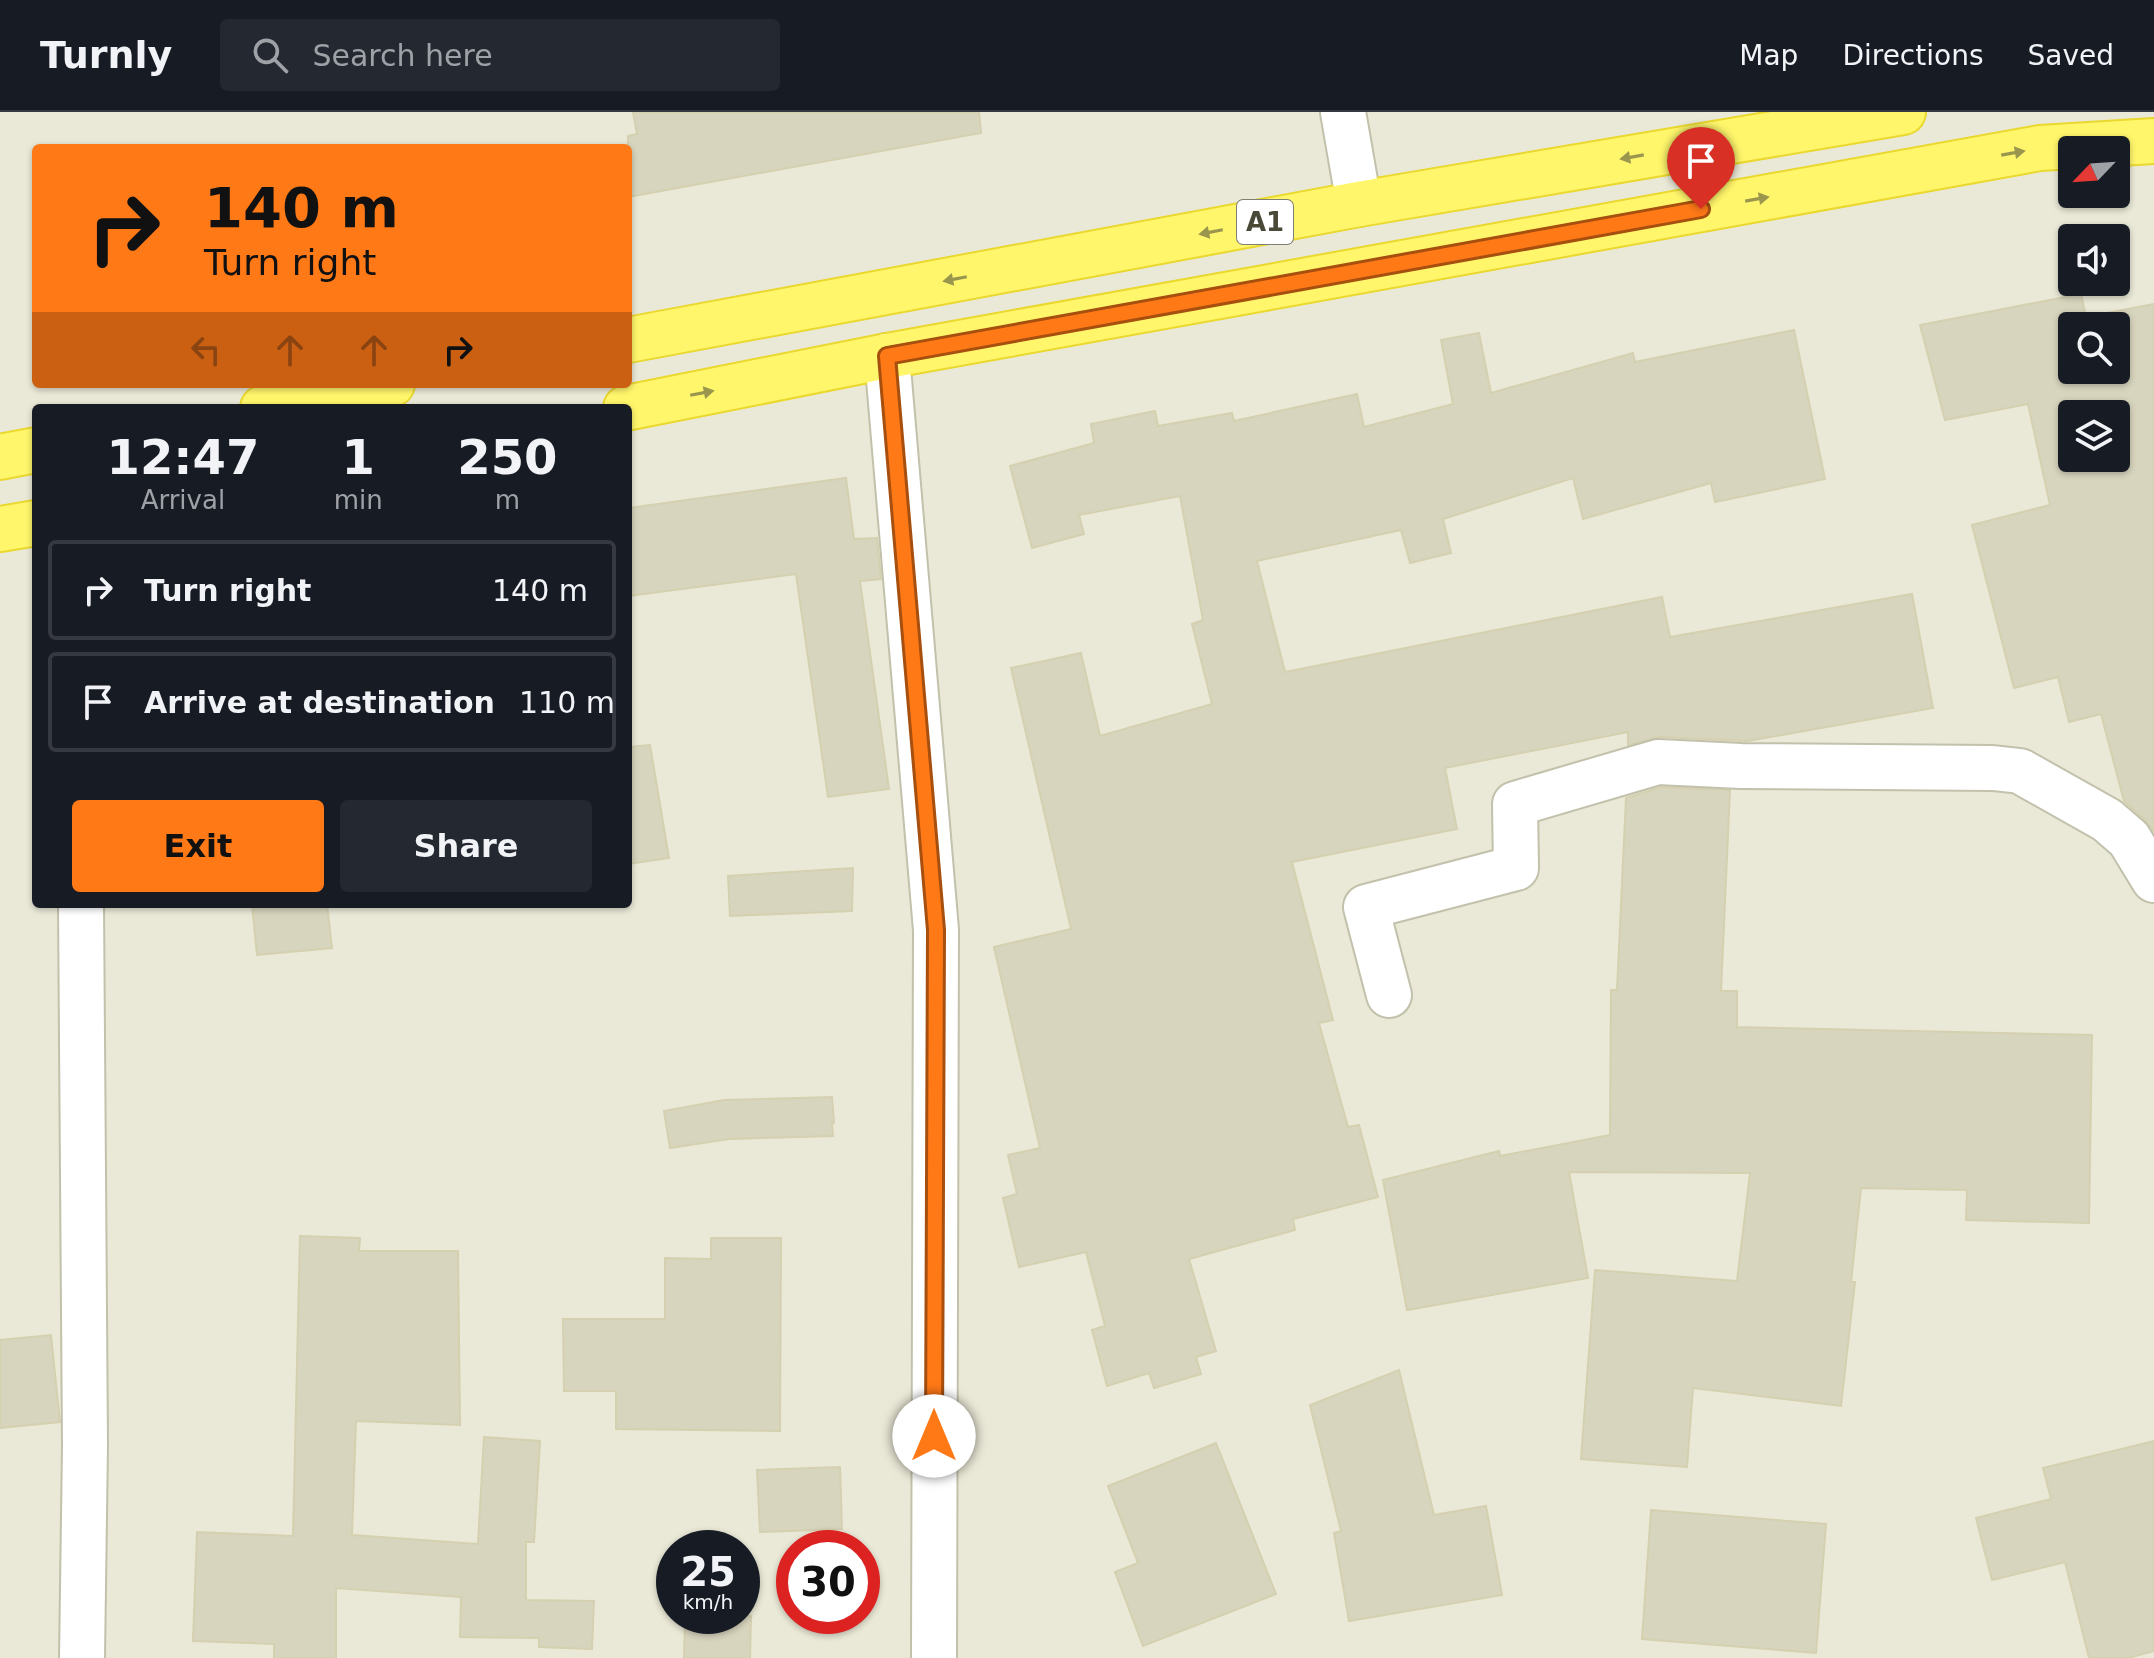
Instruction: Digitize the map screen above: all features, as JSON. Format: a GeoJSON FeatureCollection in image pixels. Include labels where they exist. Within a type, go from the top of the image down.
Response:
{"type":"FeatureCollection","features":[{"type":"Feature","properties":{"kind":"highway","name":"A1"},"geometry":{"type":"LineString","coordinates":[[632,339],[1359,204],[1903,112]]}},
{"type":"Feature","properties":{"kind":"highway","name":"A1"},"geometry":{"type":"LineString","coordinates":[[632,407],[887,356],[2040,148],[2154,141]]}},
{"type":"Feature","properties":{"kind":"highway"},"geometry":{"type":"LineString","coordinates":[[284,404],[370,388]]}},
{"type":"Feature","properties":{"kind":"highway"},"geometry":{"type":"LineString","coordinates":[[0,457],[32,451]]}},
{"type":"Feature","properties":{"kind":"highway"},"geometry":{"type":"LineString","coordinates":[[0,529],[32,524]]}},
{"type":"Feature","properties":{"kind":"street"},"geometry":{"type":"LineString","coordinates":[[1343,112],[1359,204]]}},
{"type":"Feature","properties":{"kind":"street"},"geometry":{"type":"LineString","coordinates":[[887,356],[936,930],[934,1658]]}},
{"type":"Feature","properties":{"kind":"street"},"geometry":{"type":"LineString","coordinates":[[1389,995],[1366,907],[1516,868],[1515,804],[1658,762],[1741,766],[1966,767],[2020,771],[2107,820],[2129,839],[2154,880]]}},
{"type":"Feature","properties":{"kind":"street"},"geometry":{"type":"LineString","coordinates":[[81,908],[85,1446],[82,1658]]}},
{"type":"Feature","properties":{"kind":"shaded area"},"geometry":{"type":"Polygon","coordinates":[[[0,112],[2154,112],[2154,1658],[0,1658],[0,112]]]}},
{"type":"Feature","properties":{"kind":"building"},"geometry":{"type":"Polygon","coordinates":[[[633,112],[979,112],[981,133],[632,196],[632,144],[628,144],[628,136],[637,134],[633,112]]]}},
{"type":"Feature","properties":{"kind":"building"},"geometry":{"type":"Polygon","coordinates":[[[2081,296],[2085,312],[2058,312],[2058,384],[2130,384],[2130,312],[2112,312],[2154,304],[2154,832],[2124,801],[2101,714],[2069,722],[2058,677],[2014,688],[1972,525],[2050,505],[2028,404],[1945,420],[1920,325],[2081,296]]]}},
{"type":"Feature","properties":{"kind":"building"},"geometry":{"type":"Polygon","coordinates":[[[1794,330],[1825,479],[1715,502],[1711,483],[1583,519],[1573,478],[1443,519],[1451,553],[1410,563],[1401,530],[1257,561],[1285,672],[1662,597],[1670,637],[1912,594],[1933,708],[1748,741],[1659,737],[1628,745],[1628,732],[1445,768],[1457,829],[1292,862],[1333,1020],[1319,1023],[1348,1127],[1359,1125],[1378,1197],[1293,1219],[1295,1230],[1189,1259],[1216,1351],[1196,1357],[1201,1374],[1154,1388],[1149,1373],[1107,1386],[1092,1330],[1105,1326],[1086,1252],[1019,1267],[1003,1198],[1017,1194],[1008,1155],[1040,1148],[994,947],[1071,929],[1011,668],[1081,653],[1100,736],[1212,704],[1192,624],[1203,620],[1180,496],[1079,515],[1084,534],[1032,548],[1010,466],[1094,443],[1091,424],[1155,411],[1158,426],[1232,413],[1234,421],[1357,394],[1364,427],[1453,404],[1441,340],[1479,333],[1491,393],[1633,353],[1635,362],[1794,330]]]}},
{"type":"Feature","properties":{"kind":"building"},"geometry":{"type":"Polygon","coordinates":[[[846,478],[854,539],[877,538],[881,579],[860,581],[889,789],[828,797],[796,574],[632,595],[632,507],[846,478]]]}},
{"type":"Feature","properties":{"kind":"building"},"geometry":{"type":"Polygon","coordinates":[[[650,745],[669,858],[632,863],[632,747],[650,745]]]}},
{"type":"Feature","properties":{"kind":"building"},"geometry":{"type":"Polygon","coordinates":[[[1661,787],[1730,790],[1721,991],[1737,991],[1737,1027],[2092,1035],[2089,1223],[1966,1220],[1967,1190],[1861,1188],[1851,1282],[1855,1282],[1841,1406],[1693,1388],[1687,1467],[1581,1459],[1595,1270],[1737,1281],[1750,1173],[1569,1172],[1588,1278],[1407,1310],[1383,1180],[1499,1151],[1500,1156],[1610,1135],[1611,990],[1617,990],[1626,798],[1661,787]]]}},
{"type":"Feature","properties":{"kind":"building"},"geometry":{"type":"Polygon","coordinates":[[[853,868],[852,911],[730,916],[728,876],[853,868]]]}},
{"type":"Feature","properties":{"kind":"building"},"geometry":{"type":"Polygon","coordinates":[[[252,908],[327,908],[332,948],[257,955],[252,908]]]}},
{"type":"Feature","properties":{"kind":"building"},"geometry":{"type":"Polygon","coordinates":[[[832,1097],[833,1136],[729,1139],[670,1148],[664,1111],[724,1100],[832,1097]]]}},
{"type":"Feature","properties":{"kind":"building"},"geometry":{"type":"Polygon","coordinates":[[[300,1236],[360,1238],[359,1251],[458,1251],[460,1425],[356,1421],[352,1535],[478,1544],[484,1437],[540,1441],[534,1542],[526,1542],[526,1600],[594,1601],[592,1649],[539,1647],[539,1638],[460,1637],[461,1597],[336,1588],[336,1658],[274,1658],[274,1644],[193,1641],[197,1532],[293,1536],[300,1236]]]}},
{"type":"Feature","properties":{"kind":"building"},"geometry":{"type":"Polygon","coordinates":[[[711,1238],[781,1238],[780,1431],[616,1429],[616,1391],[564,1391],[563,1319],[665,1319],[665,1258],[711,1259],[711,1238]]]}},
{"type":"Feature","properties":{"kind":"building"},"geometry":{"type":"Polygon","coordinates":[[[51,1335],[60,1422],[0,1428],[0,1340],[51,1335]]]}},
{"type":"Feature","properties":{"kind":"building"},"geometry":{"type":"Polygon","coordinates":[[[1399,1370],[1434,1515],[1486,1506],[1502,1595],[1349,1621],[1334,1533],[1341,1531],[1310,1405],[1399,1370]]]}},
{"type":"Feature","properties":{"kind":"building"},"geometry":{"type":"Polygon","coordinates":[[[2154,1441],[2154,1651],[2128,1658],[2089,1658],[2065,1562],[1992,1580],[1976,1518],[2051,1499],[2043,1468],[2154,1441]]]}},
{"type":"Feature","properties":{"kind":"building"},"geometry":{"type":"Polygon","coordinates":[[[1216,1443],[1276,1594],[1143,1646],[1115,1572],[1138,1563],[1108,1486],[1216,1443]]]}},
{"type":"Feature","properties":{"kind":"building"},"geometry":{"type":"Polygon","coordinates":[[[840,1467],[842,1529],[760,1532],[757,1470],[840,1467]]]}},
{"type":"Feature","properties":{"kind":"building"},"geometry":{"type":"Polygon","coordinates":[[[1651,1510],[1826,1524],[1816,1653],[1642,1639],[1651,1510]]]}},
{"type":"Feature","properties":{"kind":"building"},"geometry":{"type":"Polygon","coordinates":[[[685,1634],[751,1634],[750,1658],[684,1658],[685,1634]]]}},
{"type":"Feature","properties":{"kind":"route"},"geometry":{"type":"LineString","coordinates":[[934,1436],[936,930],[887,356],[1701,209]]}}]}
